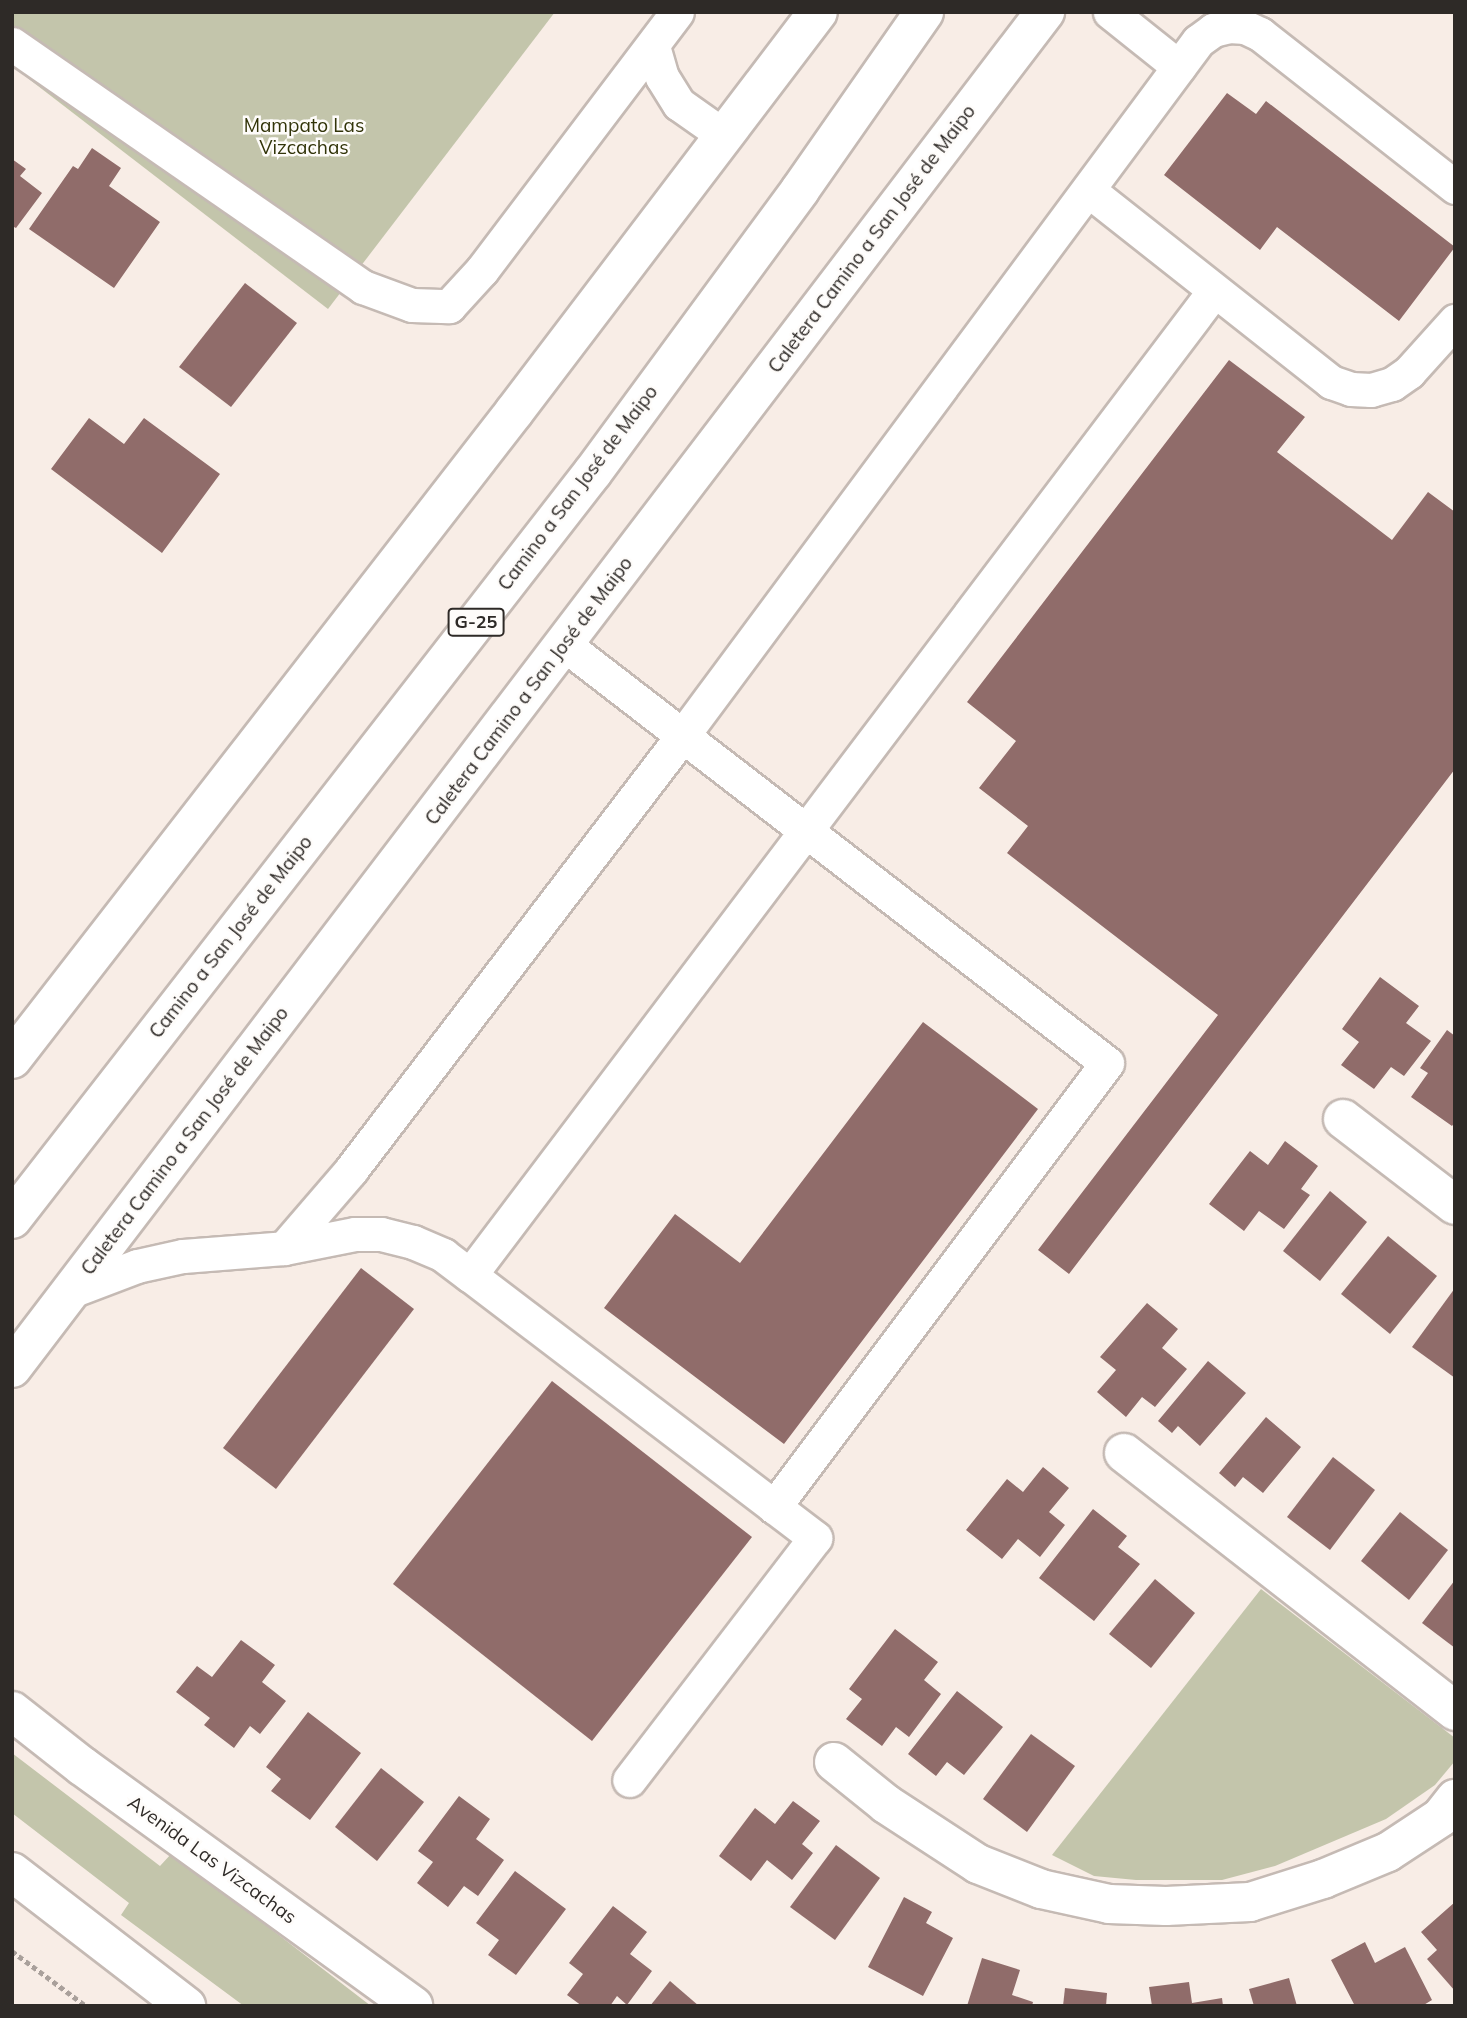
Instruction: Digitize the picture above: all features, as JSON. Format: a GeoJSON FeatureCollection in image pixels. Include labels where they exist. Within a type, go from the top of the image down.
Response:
{"type":"FeatureCollection","features":[{"type":"Feature","properties":{"kind":"street","name":"Camino a San José de Maipo"},"geometry":{"type":"LineString","coordinates":[[12,1219],[593,472],[800,190],[924,12]]}},
{"type":"Feature","properties":{"kind":"street","name":"Caletera Camino a San José de Maipo"},"geometry":{"type":"LineString","coordinates":[[12,1367],[1045,12]]}},
{"type":"Feature","properties":{"kind":"street"},"geometry":{"type":"LineString","coordinates":[[12,1059],[514,412],[811,15]]}},
{"type":"Feature","properties":{"kind":"street"},"geometry":{"type":"LineString","coordinates":[[1343,1119],[1455,1205]]}},
{"type":"Feature","properties":{"kind":"street"},"geometry":{"type":"LineString","coordinates":[[1124,1453],[1455,1711]]}},
{"type":"Feature","properties":{"kind":"street","name":"Avenida Las Vizcachas"},"geometry":{"type":"LineString","coordinates":[[12,1711],[82,1766],[414,2006]]}},
{"type":"Feature","properties":{"kind":"street"},"geometry":{"type":"LineString","coordinates":[[834,1762],[886,1804],[978,1864],[1041,1889],[1109,1904],[1166,1906],[1250,1902],[1323,1879],[1388,1852],[1441,1817],[1455,1800]]}},
{"type":"Feature","properties":{"kind":"street"},"geometry":{"type":"LineString","coordinates":[[12,1872],[186,2006]]}},
{"type":"Feature","properties":{"kind":"lane"},"geometry":{"type":"LineString","coordinates":[[12,44],[363,287],[412,305],[449,306],[482,270],[677,12]]}},
{"type":"Feature","properties":{"kind":"lane"},"geometry":{"type":"LineString","coordinates":[[1110,12],[1179,67]]}},
{"type":"Feature","properties":{"kind":"lane"},"geometry":{"type":"LineString","coordinates":[[284,1248],[351,1170],[683,735],[1198,40],[1213,30],[1229,26],[1245,27],[1260,34],[1455,187]]}},
{"type":"Feature","properties":{"kind":"lane"},"geometry":{"type":"LineString","coordinates":[[653,46],[662,77],[679,104],[723,135]]}},
{"type":"Feature","properties":{"kind":"lane"},"geometry":{"type":"LineString","coordinates":[[1088,190],[1331,382],[1351,389],[1371,390],[1392,384],[1409,372],[1455,321]]}},
{"type":"Feature","properties":{"kind":"lane"},"geometry":{"type":"LineString","coordinates":[[470,1275],[1214,291]]}},
{"type":"Feature","properties":{"kind":"lane"},"geometry":{"type":"LineString","coordinates":[[565,645],[1107,1063],[774,1507]]}},
{"type":"Feature","properties":{"kind":"lane"},"geometry":{"type":"LineString","coordinates":[[71,1292],[137,1266],[183,1256],[284,1248],[355,1234],[381,1234],[413,1242],[443,1255],[815,1538],[629,1780]]}},
{"type":"Feature","properties":{"kind":"path"},"geometry":{"type":"LineString","coordinates":[[12,1951],[86,2006]]}},
{"type":"Feature","properties":{"kind":"green space","name":"Mampato Las Vizcachas"},"geometry":{"type":"Polygon","coordinates":[[[12,12],[555,12],[328,309],[12,66],[12,12]]]}},
{"type":"Feature","properties":{"kind":"green space"},"geometry":{"type":"Polygon","coordinates":[[[1261,1589],[1455,1738],[1455,1761],[1435,1785],[1386,1819],[1275,1866],[1222,1880],[1136,1880],[1094,1876],[1052,1855],[1261,1589]]]}},
{"type":"Feature","properties":{"kind":"green space"},"geometry":{"type":"Polygon","coordinates":[[[12,1753],[160,1866],[172,1853],[371,2006],[244,2006],[121,1915],[129,1903],[12,1813],[12,1753]]]}},
{"type":"Feature","properties":{"kind":"building"},"geometry":{"type":"Polygon","coordinates":[[[1227,93],[1256,114],[1266,101],[1455,247],[1399,321],[1277,227],[1260,250],[1164,175],[1227,93]]]}},
{"type":"Feature","properties":{"kind":"building"},"geometry":{"type":"Polygon","coordinates":[[[92,148],[121,168],[109,186],[160,222],[114,288],[29,229],[73,166],[78,169],[92,148]]]}},
{"type":"Feature","properties":{"kind":"building"},"geometry":{"type":"Polygon","coordinates":[[[12,159],[26,169],[20,176],[42,193],[16,228],[12,226],[12,159]]]}},
{"type":"Feature","properties":{"kind":"building"},"geometry":{"type":"Polygon","coordinates":[[[245,283],[297,323],[231,407],[179,367],[245,283]]]}},
{"type":"Feature","properties":{"kind":"building"},"geometry":{"type":"Polygon","coordinates":[[[1229,360],[1305,417],[1277,452],[1392,540],[1428,492],[1455,512],[1455,769],[1069,1274],[1038,1250],[1218,1015],[1007,853],[1028,826],[979,788],[1016,741],[967,702],[1229,360]]]}},
{"type":"Feature","properties":{"kind":"building"},"geometry":{"type":"Polygon","coordinates":[[[89,418],[124,444],[144,418],[220,474],[162,553],[51,469],[89,418]]]}},
{"type":"Feature","properties":{"kind":"building"},"geometry":{"type":"Polygon","coordinates":[[[1380,977],[1419,1006],[1406,1023],[1431,1041],[1404,1076],[1391,1067],[1374,1089],[1341,1065],[1359,1042],[1342,1029],[1380,977]]]}},
{"type":"Feature","properties":{"kind":"building"},"geometry":{"type":"Polygon","coordinates":[[[923,1022],[1038,1109],[784,1444],[604,1308],[675,1214],[740,1263],[923,1022]]]}},
{"type":"Feature","properties":{"kind":"building"},"geometry":{"type":"Polygon","coordinates":[[[1447,1030],[1455,1036],[1455,1122],[1452,1126],[1411,1097],[1428,1073],[1420,1068],[1447,1030]]]}},
{"type":"Feature","properties":{"kind":"building"},"geometry":{"type":"Polygon","coordinates":[[[1285,1141],[1318,1166],[1301,1189],[1310,1195],[1284,1229],[1259,1211],[1244,1231],[1209,1204],[1250,1151],[1268,1165],[1285,1141]]]}},
{"type":"Feature","properties":{"kind":"building"},"geometry":{"type":"Polygon","coordinates":[[[1330,1191],[1367,1222],[1320,1281],[1283,1251],[1330,1191]]]}},
{"type":"Feature","properties":{"kind":"building"},"geometry":{"type":"Polygon","coordinates":[[[1388,1236],[1437,1276],[1390,1334],[1341,1294],[1388,1236]]]}},
{"type":"Feature","properties":{"kind":"building"},"geometry":{"type":"Polygon","coordinates":[[[361,1268],[414,1309],[276,1489],[223,1448],[361,1268]]]}},
{"type":"Feature","properties":{"kind":"building"},"geometry":{"type":"Polygon","coordinates":[[[1455,1288],[1455,1378],[1412,1347],[1455,1288]]]}},
{"type":"Feature","properties":{"kind":"building"},"geometry":{"type":"Polygon","coordinates":[[[1147,1303],[1178,1329],[1162,1348],[1187,1369],[1155,1407],[1142,1397],[1126,1417],[1097,1392],[1116,1370],[1100,1357],[1147,1303]]]}},
{"type":"Feature","properties":{"kind":"building"},"geometry":{"type":"Polygon","coordinates":[[[1208,1361],[1246,1393],[1200,1446],[1178,1426],[1172,1433],[1158,1421],[1208,1361]]]}},
{"type":"Feature","properties":{"kind":"building"},"geometry":{"type":"Polygon","coordinates":[[[552,1381],[752,1537],[592,1741],[393,1584],[552,1381]]]}},
{"type":"Feature","properties":{"kind":"building"},"geometry":{"type":"Polygon","coordinates":[[[1266,1417],[1301,1447],[1263,1493],[1243,1477],[1235,1487],[1219,1473],[1266,1417]]]}},
{"type":"Feature","properties":{"kind":"building"},"geometry":{"type":"Polygon","coordinates":[[[1333,1457],[1375,1490],[1330,1550],[1287,1517],[1333,1457]]]}},
{"type":"Feature","properties":{"kind":"building"},"geometry":{"type":"Polygon","coordinates":[[[1043,1467],[1069,1488],[1049,1512],[1065,1525],[1040,1557],[1018,1539],[1002,1559],[966,1530],[1007,1479],[1023,1492],[1043,1467]]]}},
{"type":"Feature","properties":{"kind":"building"},"geometry":{"type":"Polygon","coordinates":[[[1093,1509],[1127,1536],[1118,1547],[1140,1564],[1094,1621],[1039,1578],[1093,1509]]]}},
{"type":"Feature","properties":{"kind":"building"},"geometry":{"type":"Polygon","coordinates":[[[1400,1512],[1448,1550],[1409,1600],[1361,1561],[1400,1512]]]}},
{"type":"Feature","properties":{"kind":"building"},"geometry":{"type":"Polygon","coordinates":[[[1155,1579],[1195,1613],[1151,1668],[1109,1634],[1155,1579]]]}},
{"type":"Feature","properties":{"kind":"building"},"geometry":{"type":"Polygon","coordinates":[[[1455,1580],[1455,1648],[1422,1623],[1455,1580]]]}},
{"type":"Feature","properties":{"kind":"building"},"geometry":{"type":"Polygon","coordinates":[[[895,1629],[938,1662],[924,1680],[941,1694],[909,1737],[896,1727],[882,1746],[846,1719],[862,1699],[849,1689],[895,1629]]]}},
{"type":"Feature","properties":{"kind":"building"},"geometry":{"type":"Polygon","coordinates":[[[241,1640],[275,1665],[262,1682],[286,1701],[260,1734],[250,1726],[234,1748],[204,1725],[210,1718],[176,1692],[197,1666],[212,1677],[241,1640]]]}},
{"type":"Feature","properties":{"kind":"building"},"geometry":{"type":"Polygon","coordinates":[[[957,1691],[1003,1727],[964,1775],[947,1762],[936,1776],[908,1754],[957,1691]]]}},
{"type":"Feature","properties":{"kind":"building"},"geometry":{"type":"Polygon","coordinates":[[[308,1712],[361,1753],[310,1820],[271,1791],[281,1779],[266,1767],[308,1712]]]}},
{"type":"Feature","properties":{"kind":"building"},"geometry":{"type":"Polygon","coordinates":[[[1031,1734],[1075,1766],[1027,1832],[983,1799],[1031,1734]]]}},
{"type":"Feature","properties":{"kind":"building"},"geometry":{"type":"Polygon","coordinates":[[[381,1768],[424,1802],[377,1861],[335,1827],[381,1768]]]}},
{"type":"Feature","properties":{"kind":"building"},"geometry":{"type":"Polygon","coordinates":[[[459,1796],[490,1819],[476,1839],[504,1860],[478,1896],[464,1886],[448,1907],[417,1883],[433,1862],[418,1851],[459,1796]]]}},
{"type":"Feature","properties":{"kind":"building"},"geometry":{"type":"Polygon","coordinates":[[[793,1801],[820,1821],[802,1844],[813,1853],[792,1880],[767,1860],[751,1881],[719,1856],[755,1808],[775,1824],[793,1801]]]}},
{"type":"Feature","properties":{"kind":"building"},"geometry":{"type":"Polygon","coordinates":[[[836,1845],[880,1878],[835,1940],[790,1907],[836,1845]]]}},
{"type":"Feature","properties":{"kind":"building"},"geometry":{"type":"Polygon","coordinates":[[[515,1871],[566,1909],[516,1975],[488,1955],[499,1940],[476,1923],[515,1871]]]}},
{"type":"Feature","properties":{"kind":"building"},"geometry":{"type":"Polygon","coordinates":[[[904,1897],[932,1912],[926,1923],[953,1938],[923,1996],[868,1967],[904,1897]]]}},
{"type":"Feature","properties":{"kind":"building"},"geometry":{"type":"Polygon","coordinates":[[[1455,1902],[1455,1991],[1427,1959],[1437,1950],[1421,1932],[1455,1902]]]}},
{"type":"Feature","properties":{"kind":"building"},"geometry":{"type":"Polygon","coordinates":[[[613,1906],[647,1932],[630,1954],[652,1971],[627,2005],[617,1996],[610,2006],[582,2006],[567,1995],[583,1974],[569,1963],[613,1906]]]}},
{"type":"Feature","properties":{"kind":"building"},"geometry":{"type":"Polygon","coordinates":[[[1365,1942],[1375,1963],[1405,1947],[1432,2000],[1422,2006],[1355,2006],[1331,1960],[1365,1942]]]}},
{"type":"Feature","properties":{"kind":"building"},"geometry":{"type":"Polygon","coordinates":[[[982,1958],[1020,1970],[1012,1995],[1033,2002],[1032,2006],[967,2006],[982,1958]]]}},
{"type":"Feature","properties":{"kind":"building"},"geometry":{"type":"Polygon","coordinates":[[[1289,1978],[1297,2006],[1254,2006],[1249,1989],[1289,1978]]]}},
{"type":"Feature","properties":{"kind":"building"},"geometry":{"type":"Polygon","coordinates":[[[670,1981],[699,2006],[650,2006],[670,1981]]]}},
{"type":"Feature","properties":{"kind":"building"},"geometry":{"type":"Polygon","coordinates":[[[1189,1982],[1192,2003],[1222,1998],[1223,2006],[1152,2006],[1149,1987],[1189,1982]]]}},
{"type":"Feature","properties":{"kind":"building"},"geometry":{"type":"Polygon","coordinates":[[[1065,1988],[1107,1993],[1106,2006],[1063,2006],[1065,1988]]]}}]}
